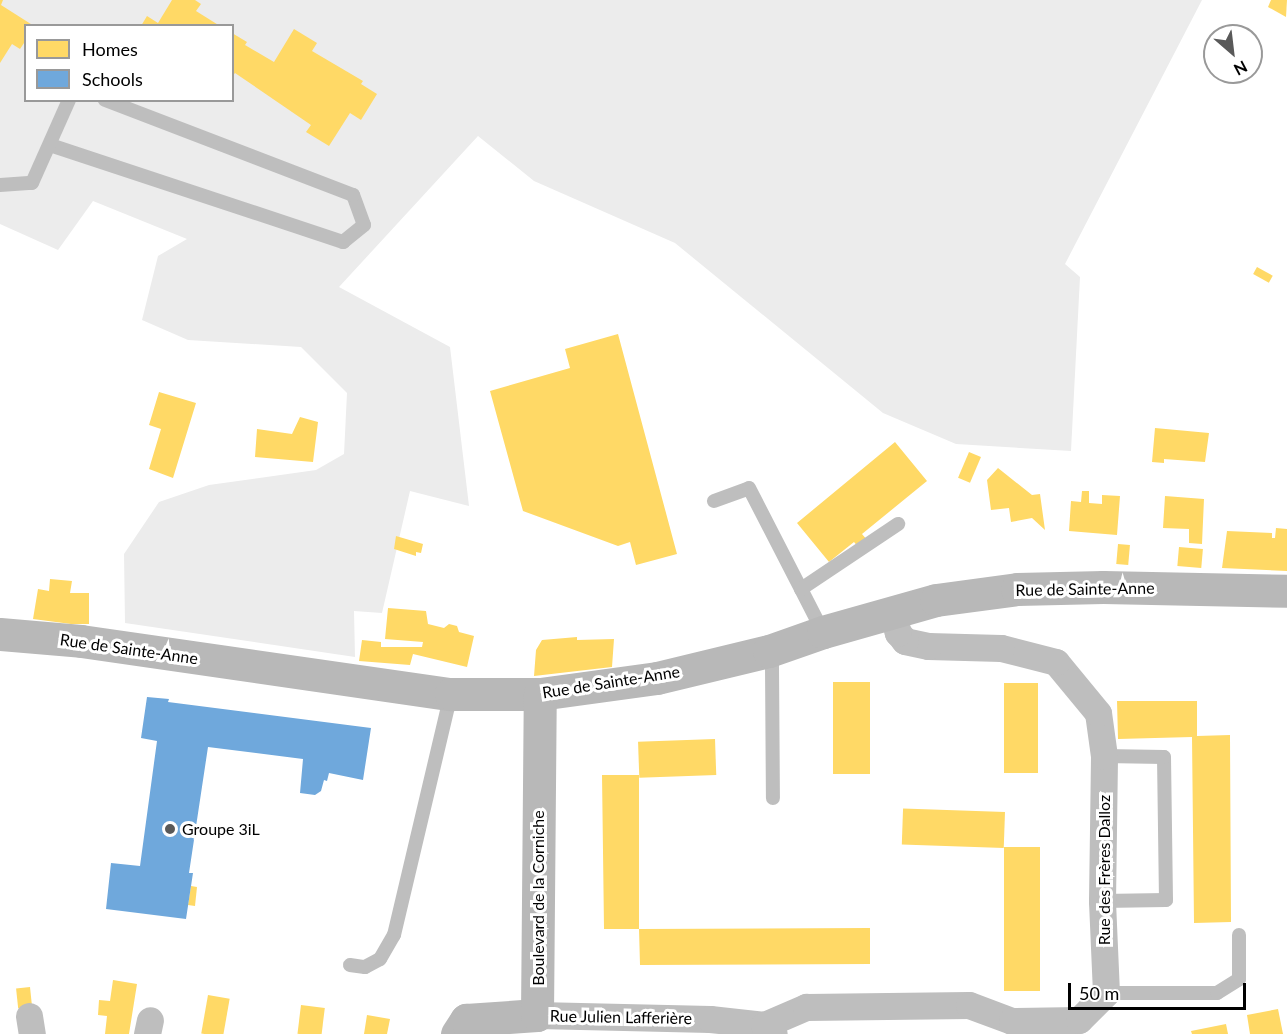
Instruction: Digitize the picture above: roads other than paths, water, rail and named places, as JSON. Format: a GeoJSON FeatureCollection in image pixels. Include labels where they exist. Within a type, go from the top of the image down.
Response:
{"type":"FeatureCollection","features":[{"type":"Feature","properties":{"kind":"street","name":"Rue de Sainte-Anne"},"geometry":{"type":"LineString","coordinates":[[0,634],[81,641],[451,694],[540,694],[657,678],[769,651],[823,632],[936,600],[1017,589],[1103,587],[1287,591]]}},
{"type":"Feature","properties":{"kind":"street","name":"Rue des Frères Dalloz"},"geometry":{"type":"LineString","coordinates":[[892,612],[898,633],[905,641],[927,646],[1001,648],[1056,662],[1098,713],[1104,756],[1102,902],[1106,993]]}},
{"type":"Feature","properties":{"kind":"street","name":"Boulevard de la Corniche"},"geometry":{"type":"LineString","coordinates":[[537,1015],[540,694]]}},
{"type":"Feature","properties":{"kind":"street"},"geometry":{"type":"LineString","coordinates":[[769,1030],[806,1007],[969,1005],[1012,1021],[1078,1020],[1106,993]]}},
{"type":"Feature","properties":{"kind":"street","name":"Rue Julien Lafferière"},"geometry":{"type":"LineString","coordinates":[[537,1015],[710,1019],[769,1030]]}},
{"type":"Feature","properties":{"kind":"street"},"geometry":{"type":"LineString","coordinates":[[457,1034],[466,1020],[537,1015]]}},
{"type":"Feature","properties":{"kind":"lane"},"geometry":{"type":"LineString","coordinates":[[0,185],[32,183],[68,102]]}},
{"type":"Feature","properties":{"kind":"lane"},"geometry":{"type":"LineString","coordinates":[[50,146],[343,242],[364,225],[353,195],[110,102]]}},
{"type":"Feature","properties":{"kind":"lane"},"geometry":{"type":"LineString","coordinates":[[714,501],[749,488],[823,632]]}},
{"type":"Feature","properties":{"kind":"lane"},"geometry":{"type":"LineString","coordinates":[[801,589],[898,524]]}},
{"type":"Feature","properties":{"kind":"lane"},"geometry":{"type":"LineString","coordinates":[[769,651],[772,666],[773,798]]}},
{"type":"Feature","properties":{"kind":"lane"},"geometry":{"type":"LineString","coordinates":[[350,965],[365,967],[380,959],[394,934],[451,694]]}},
{"type":"Feature","properties":{"kind":"lane"},"geometry":{"type":"LineString","coordinates":[[1102,902],[1166,900],[1164,757],[1104,756]]}},
{"type":"Feature","properties":{"kind":"lane"},"geometry":{"type":"LineString","coordinates":[[1106,993],[1217,993],[1239,979],[1239,935]]}},
{"type":"Feature","properties":{"kind":"place","name":"Groupe 3iL"},"geometry":{"type":"Point","coordinates":[170,829]}}]}
